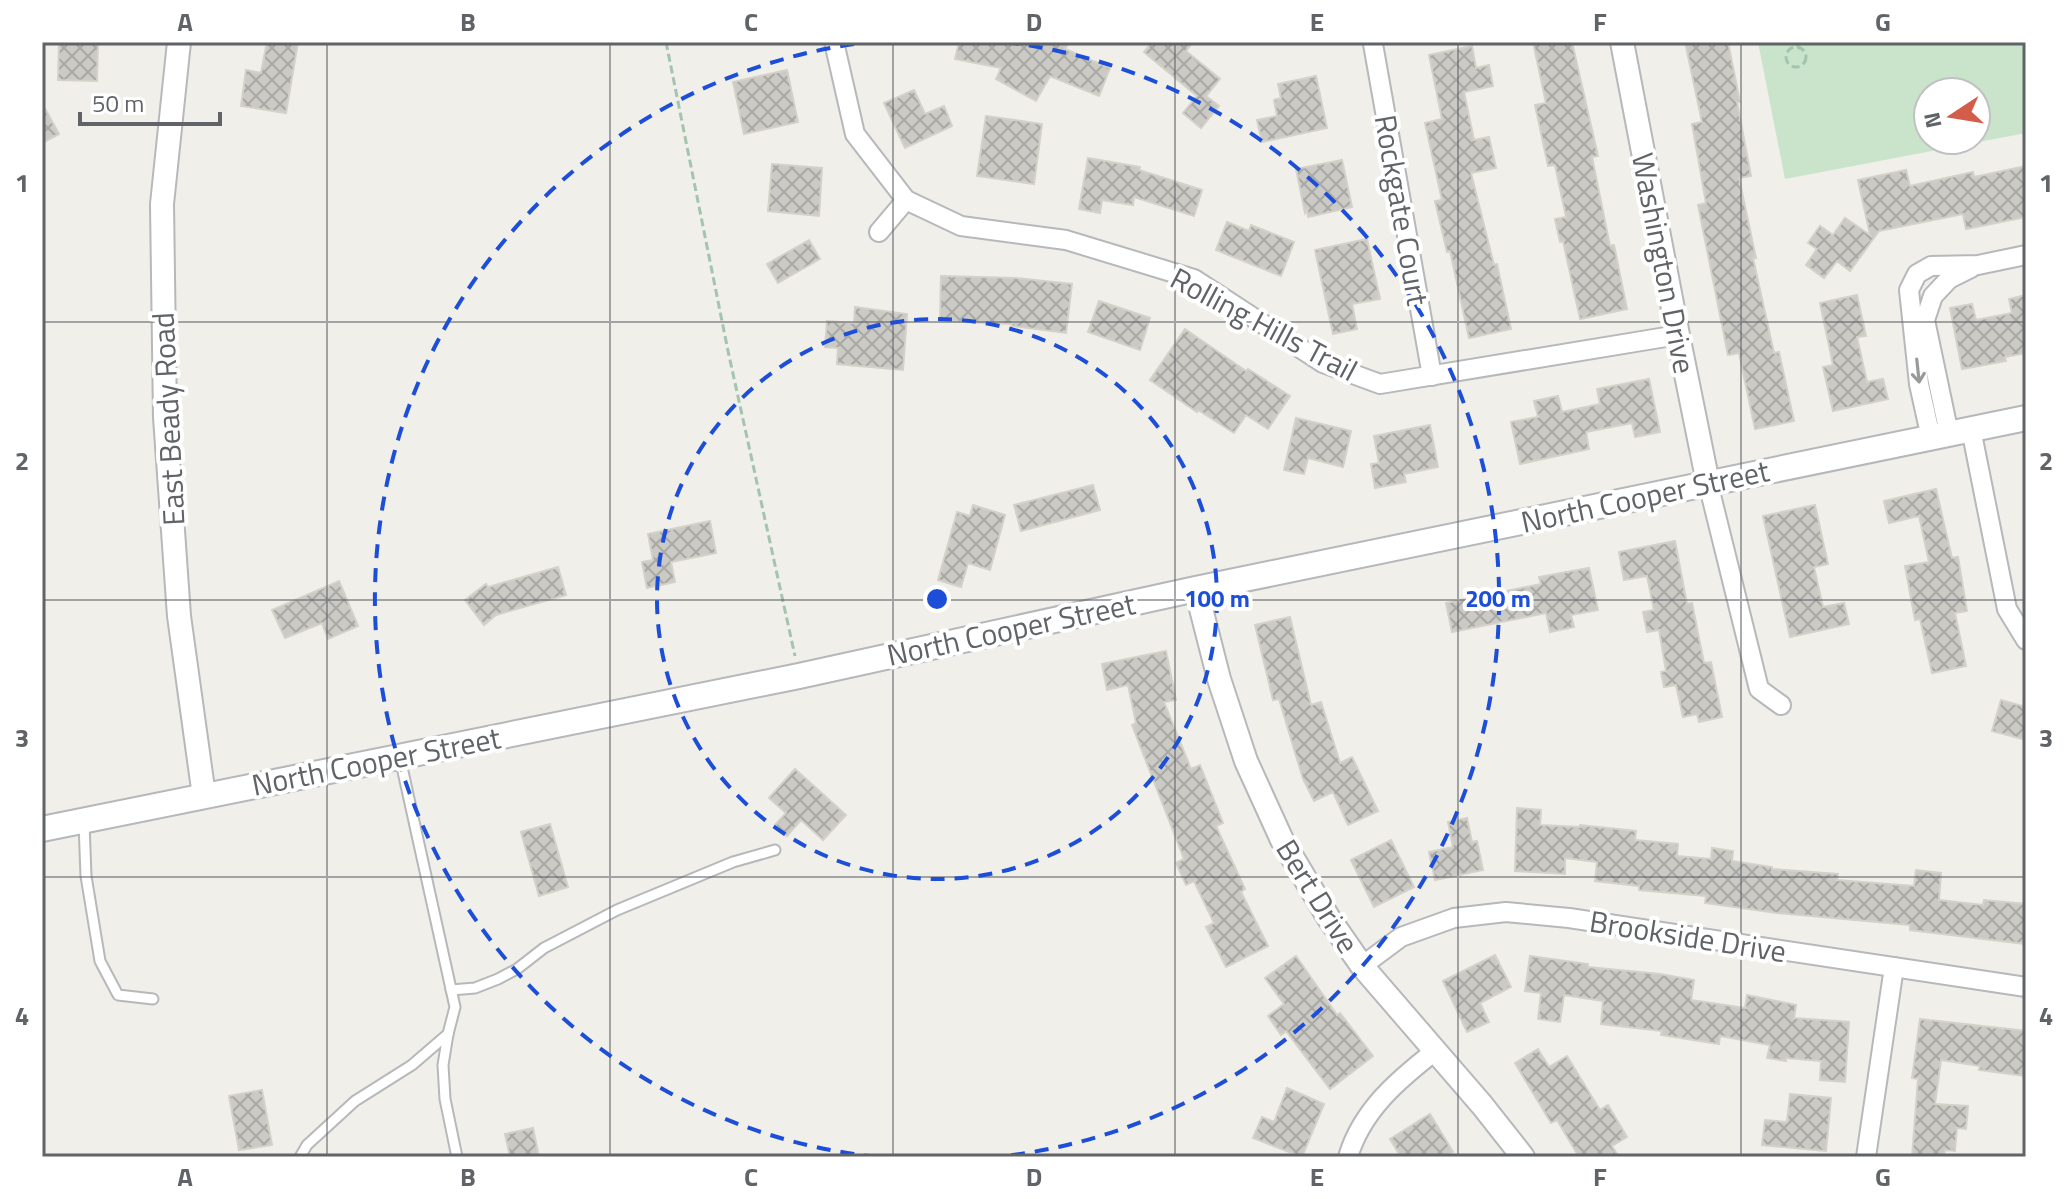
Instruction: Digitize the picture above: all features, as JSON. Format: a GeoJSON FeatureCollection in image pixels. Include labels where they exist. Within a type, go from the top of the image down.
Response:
{"type":"FeatureCollection","features":[{"type":"Feature","properties":{"kind":"main road","name":"North Cooper Street"},"geometry":{"type":"LineString","coordinates":[[42,829],[799,676],[1196,589],[2026,418]]}},
{"type":"Feature","properties":{"kind":"street","name":"East Beady Road"},"geometry":{"type":"LineString","coordinates":[[179,42],[162,204],[165,417],[179,616],[204,796]]}},
{"type":"Feature","properties":{"kind":"street","name":"Rolling Hills Trail"},"geometry":{"type":"LineString","coordinates":[[834,42],[855,134],[906,200],[961,226],[1066,240],[1194,279],[1323,363],[1380,384],[1678,335]]}},
{"type":"Feature","properties":{"kind":"street","name":"Washington Drive"},"geometry":{"type":"LineString","coordinates":[[1622,42],[1708,483]]}},
{"type":"Feature","properties":{"kind":"street","name":"Rockgate Court"},"geometry":{"type":"LineString","coordinates":[[1373,44],[1432,376]]}},
{"type":"Feature","properties":{"kind":"street"},"geometry":{"type":"LineString","coordinates":[[879,232],[906,200]]}},
{"type":"Feature","properties":{"kind":"street"},"geometry":{"type":"LineString","coordinates":[[2026,255],[1978,265],[1931,266],[1917,274],[1909,290],[1950,434],[2007,609],[2026,640]]}},
{"type":"Feature","properties":{"kind":"street"},"geometry":{"type":"LineString","coordinates":[[1919,322],[1933,296],[1949,279],[1978,265]]}},
{"type":"Feature","properties":{"kind":"street"},"geometry":{"type":"LineString","coordinates":[[1708,483],[1759,689],[1781,705]]}},
{"type":"Feature","properties":{"kind":"street","name":"Bert Drive"},"geometry":{"type":"LineString","coordinates":[[1196,589],[1219,679],[1246,761],[1282,840],[1328,917],[1362,966],[1523,1157]]}},
{"type":"Feature","properties":{"kind":"street","name":"Brookside Drive"},"geometry":{"type":"LineString","coordinates":[[1362,966],[1401,937],[1454,918],[1506,912],[1569,918],[2026,987]]}},
{"type":"Feature","properties":{"kind":"street"},"geometry":{"type":"LineString","coordinates":[[1866,1157],[1894,967]]}},
{"type":"Feature","properties":{"kind":"street"},"geometry":{"type":"LineString","coordinates":[[1348,1157],[1362,1123],[1383,1095],[1435,1051]]}},
{"type":"Feature","properties":{"kind":"lane"},"geometry":{"type":"LineString","coordinates":[[400,756],[455,1007],[443,1065],[445,1099],[457,1157]]}},
{"type":"Feature","properties":{"kind":"lane"},"geometry":{"type":"LineString","coordinates":[[84,820],[86,876],[100,961],[118,995],[153,999]]}},
{"type":"Feature","properties":{"kind":"lane"},"geometry":{"type":"LineString","coordinates":[[451,990],[475,988],[498,979],[544,948],[617,910],[733,862],[775,850]]}},
{"type":"Feature","properties":{"kind":"lane"},"geometry":{"type":"LineString","coordinates":[[300,1157],[307,1145],[355,1101],[412,1065],[448,1034]]}},
{"type":"Feature","properties":{"kind":"path"},"geometry":{"type":"LineString","coordinates":[[666,42],[728,351],[799,676]]}},
{"type":"Feature","properties":{"kind":"path"},"geometry":{"type":"LineString","coordinates":[[1799,42],[1799,48]]}},
{"type":"Feature","properties":{"kind":"path"},"geometry":{"type":"LineString","coordinates":[[1799,48],[1804,51],[1806,59],[1795,67],[1786,60],[1786,54],[1790,49],[1799,48]]}},
{"type":"Feature","properties":{"kind":"green space"},"geometry":{"type":"Polygon","coordinates":[[[1758,42],[2026,42],[2026,133],[1992,139],[1992,76],[1912,76],[1912,155],[1785,179],[1758,42]]]}},
{"type":"Feature","properties":{"kind":"building"},"geometry":{"type":"Polygon","coordinates":[[[59,42],[98,42],[97,81],[58,80],[59,42]]]}},
{"type":"Feature","properties":{"kind":"building"},"geometry":{"type":"Polygon","coordinates":[[[267,42],[298,42],[286,113],[241,106],[246,70],[261,73],[267,42]]]}},
{"type":"Feature","properties":{"kind":"building"},"geometry":{"type":"Polygon","coordinates":[[[959,42],[1069,42],[1065,49],[1110,68],[1099,96],[1050,76],[1036,101],[996,79],[1001,68],[955,59],[959,42]]]}},
{"type":"Feature","properties":{"kind":"building"},"geometry":{"type":"Polygon","coordinates":[[[1152,42],[1193,42],[1186,51],[1220,79],[1206,96],[1219,106],[1201,128],[1183,113],[1197,96],[1144,52],[1152,42]]]}},
{"type":"Feature","properties":{"kind":"building"},"geometry":{"type":"Polygon","coordinates":[[[1533,42],[1572,42],[1598,156],[1592,157],[1610,246],[1614,245],[1627,309],[1580,319],[1563,241],[1560,242],[1555,219],[1566,217],[1555,165],[1548,166],[1535,105],[1546,103],[1533,42]]]}},
{"type":"Feature","properties":{"kind":"building"},"geometry":{"type":"Polygon","coordinates":[[[1685,42],[1728,42],[1751,176],[1739,178],[1774,353],[1779,352],[1794,421],[1755,429],[1739,353],[1728,355],[1698,205],[1706,203],[1692,124],[1702,122],[1685,42]]]}},
{"type":"Feature","properties":{"kind":"building"},"geometry":{"type":"Polygon","coordinates":[[[1472,46],[1476,68],[1489,65],[1493,86],[1464,92],[1474,140],[1489,137],[1496,168],[1471,173],[1494,265],[1497,264],[1511,329],[1469,338],[1450,251],[1447,252],[1435,201],[1442,200],[1425,123],[1442,119],[1429,55],[1472,46]]]}},
{"type":"Feature","properties":{"kind":"building"},"geometry":{"type":"Polygon","coordinates":[[[787,70],[798,122],[744,134],[733,82],[787,70]]]}},
{"type":"Feature","properties":{"kind":"building"},"geometry":{"type":"Polygon","coordinates":[[[1316,76],[1327,128],[1262,142],[1257,120],[1277,116],[1274,100],[1281,98],[1278,84],[1316,76]]]}},
{"type":"Feature","properties":{"kind":"building"},"geometry":{"type":"Polygon","coordinates":[[[914,90],[925,114],[944,106],[952,126],[905,148],[884,103],[914,90]]]}},
{"type":"Feature","properties":{"kind":"building"},"geometry":{"type":"Polygon","coordinates":[[[42,103],[59,134],[42,143],[42,103]]]}},
{"type":"Feature","properties":{"kind":"building"},"geometry":{"type":"Polygon","coordinates":[[[986,116],[1042,124],[1034,184],[977,176],[986,116]]]}},
{"type":"Feature","properties":{"kind":"building"},"geometry":{"type":"Polygon","coordinates":[[[1088,158],[1140,167],[1139,170],[1202,190],[1194,216],[1134,197],[1133,205],[1102,200],[1100,213],[1079,209],[1088,158]]]}},
{"type":"Feature","properties":{"kind":"building"},"geometry":{"type":"Polygon","coordinates":[[[1342,160],[1352,207],[1308,217],[1296,169],[1342,160]]]}},
{"type":"Feature","properties":{"kind":"building"},"geometry":{"type":"Polygon","coordinates":[[[772,164],[822,168],[819,216],[768,211],[772,164]]]}},
{"type":"Feature","properties":{"kind":"building"},"geometry":{"type":"Polygon","coordinates":[[[2026,166],[2026,217],[1966,229],[1963,214],[1879,231],[1850,271],[1837,261],[1824,278],[1806,265],[1817,249],[1808,243],[1820,226],[1833,235],[1845,218],[1870,235],[1858,180],[1906,170],[1910,186],[1973,172],[1974,177],[2026,166]]]}},
{"type":"Feature","properties":{"kind":"building"},"geometry":{"type":"Polygon","coordinates":[[[1227,222],[1249,231],[1251,225],[1294,242],[1281,276],[1216,250],[1227,222]]]}},
{"type":"Feature","properties":{"kind":"building"},"geometry":{"type":"Polygon","coordinates":[[[1367,239],[1380,299],[1352,304],[1357,329],[1333,334],[1315,250],[1367,239]]]}},
{"type":"Feature","properties":{"kind":"building"},"geometry":{"type":"Polygon","coordinates":[[[809,240],[820,259],[778,283],[767,264],[809,240]]]}},
{"type":"Feature","properties":{"kind":"building"},"geometry":{"type":"Polygon","coordinates":[[[941,276],[1015,278],[1072,284],[1066,333],[1012,324],[940,321],[941,276]]]}},
{"type":"Feature","properties":{"kind":"building"},"geometry":{"type":"Polygon","coordinates":[[[1857,295],[1866,336],[1857,337],[1867,382],[1883,379],[1888,399],[1833,411],[1823,367],[1833,365],[1820,303],[1857,295]]]}},
{"type":"Feature","properties":{"kind":"building"},"geometry":{"type":"Polygon","coordinates":[[[2026,295],[2026,353],[2005,357],[2006,361],[1962,369],[1950,308],[1972,304],[1976,320],[2012,313],[2009,299],[2026,295]]]}},
{"type":"Feature","properties":{"kind":"building"},"geometry":{"type":"Polygon","coordinates":[[[1099,301],[1150,318],[1140,350],[1088,332],[1099,301]]]}},
{"type":"Feature","properties":{"kind":"building"},"geometry":{"type":"Polygon","coordinates":[[[855,307],[907,314],[903,370],[837,364],[838,348],[825,347],[827,321],[854,323],[855,307]]]}},
{"type":"Feature","properties":{"kind":"building"},"geometry":{"type":"Polygon","coordinates":[[[1185,329],[1246,371],[1248,369],[1290,396],[1268,429],[1246,415],[1234,433],[1150,380],[1185,329]]]}},
{"type":"Feature","properties":{"kind":"building"},"geometry":{"type":"Polygon","coordinates":[[[1649,379],[1660,432],[1635,437],[1632,423],[1586,432],[1589,449],[1520,464],[1511,422],[1538,417],[1534,401],[1558,396],[1562,412],[1600,404],[1597,389],[1649,379]]]}},
{"type":"Feature","properties":{"kind":"building"},"geometry":{"type":"Polygon","coordinates":[[[1296,418],[1351,431],[1343,467],[1308,458],[1304,474],[1284,470],[1296,418]]]}},
{"type":"Feature","properties":{"kind":"building"},"geometry":{"type":"Polygon","coordinates":[[[1430,425],[1438,467],[1404,474],[1406,482],[1375,488],[1371,464],[1379,463],[1374,436],[1430,425]]]}},
{"type":"Feature","properties":{"kind":"building"},"geometry":{"type":"Polygon","coordinates":[[[1093,485],[1100,510],[1021,531],[1014,505],[1093,485]]]}},
{"type":"Feature","properties":{"kind":"building"},"geometry":{"type":"Polygon","coordinates":[[[1936,489],[1952,558],[1958,557],[1967,611],[1955,613],[1966,666],[1932,673],[1920,619],[1915,620],[1905,566],[1929,562],[1919,516],[1889,523],[1884,501],[1936,489]]]}},
{"type":"Feature","properties":{"kind":"building"},"geometry":{"type":"Polygon","coordinates":[[[973,505],[1005,515],[990,570],[968,563],[961,587],[938,580],[957,512],[970,516],[973,505]]]}},
{"type":"Feature","properties":{"kind":"building"},"geometry":{"type":"Polygon","coordinates":[[[1815,505],[1828,564],[1814,567],[1823,607],[1844,603],[1849,624],[1790,637],[1763,516],[1815,505]]]}},
{"type":"Feature","properties":{"kind":"building"},"geometry":{"type":"Polygon","coordinates":[[[710,521],[716,553],[671,562],[675,582],[647,588],[642,562],[653,560],[648,534],[710,521]]]}},
{"type":"Feature","properties":{"kind":"building"},"geometry":{"type":"Polygon","coordinates":[[[1675,541],[1687,604],[1692,603],[1704,663],[1711,662],[1722,717],[1699,722],[1697,714],[1683,717],[1676,685],[1664,687],[1661,672],[1666,671],[1659,630],[1647,632],[1643,612],[1654,610],[1647,576],[1624,580],[1619,552],[1675,541]]]}},
{"type":"Feature","properties":{"kind":"building"},"geometry":{"type":"Polygon","coordinates":[[[558,567],[566,595],[496,615],[484,625],[465,600],[486,584],[488,587],[558,567]]]}},
{"type":"Feature","properties":{"kind":"building"},"geometry":{"type":"Polygon","coordinates":[[[1589,568],[1598,610],[1571,615],[1574,627],[1550,632],[1546,613],[1452,632],[1446,603],[1541,584],[1539,577],[1589,568]]]}},
{"type":"Feature","properties":{"kind":"building"},"geometry":{"type":"Polygon","coordinates":[[[339,581],[358,626],[328,639],[322,623],[285,638],[272,610],[339,581]]]}},
{"type":"Feature","properties":{"kind":"building"},"geometry":{"type":"Polygon","coordinates":[[[1290,617],[1311,705],[1321,702],[1340,763],[1352,757],[1378,811],[1348,825],[1333,792],[1314,801],[1303,779],[1279,699],[1273,700],[1255,625],[1290,617]]]}},
{"type":"Feature","properties":{"kind":"building"},"geometry":{"type":"Polygon","coordinates":[[[1166,651],[1176,700],[1164,702],[1191,769],[1200,765],[1223,823],[1216,826],[1245,889],[1241,892],[1268,946],[1226,967],[1206,927],[1214,923],[1194,881],[1186,885],[1176,863],[1184,859],[1132,725],[1136,723],[1128,685],[1107,690],[1102,664],[1166,651]]]}},
{"type":"Feature","properties":{"kind":"building"},"geometry":{"type":"Polygon","coordinates":[[[2001,700],[2026,707],[2026,740],[1992,731],[2001,700]]]}},
{"type":"Feature","properties":{"kind":"building"},"geometry":{"type":"Polygon","coordinates":[[[795,769],[846,815],[823,840],[801,820],[787,836],[775,825],[786,813],[769,798],[795,769]]]}},
{"type":"Feature","properties":{"kind":"building"},"geometry":{"type":"Polygon","coordinates":[[[1517,808],[1541,810],[1540,825],[1580,825],[1636,831],[1635,840],[1678,844],[1677,856],[1711,859],[1712,848],[1733,851],[1732,861],[1772,869],[1838,874],[1837,880],[1914,886],[1916,870],[1941,873],[1939,900],[1983,905],[1984,900],[2026,904],[2026,944],[1910,930],[1910,925],[1705,903],[1706,896],[1639,890],[1639,886],[1595,881],[1597,862],[1565,858],[1565,874],[1515,871],[1517,808]]]}},
{"type":"Feature","properties":{"kind":"building"},"geometry":{"type":"Polygon","coordinates":[[[1467,818],[1472,842],[1477,841],[1483,870],[1435,880],[1429,852],[1453,847],[1448,822],[1467,818]]]}},
{"type":"Feature","properties":{"kind":"building"},"geometry":{"type":"Polygon","coordinates":[[[550,824],[568,887],[539,896],[521,832],[550,824]]]}},
{"type":"Feature","properties":{"kind":"building"},"geometry":{"type":"Polygon","coordinates":[[[1391,840],[1414,887],[1374,907],[1351,860],[1391,840]]]}},
{"type":"Feature","properties":{"kind":"building"},"geometry":{"type":"Polygon","coordinates":[[[1495,955],[1511,987],[1480,1003],[1489,1022],[1467,1032],[1443,981],[1495,955]]]}},
{"type":"Feature","properties":{"kind":"building"},"geometry":{"type":"Polygon","coordinates":[[[1296,956],[1337,1015],[1340,1013],[1373,1056],[1330,1089],[1286,1031],[1281,1035],[1268,1016],[1284,1004],[1265,978],[1296,956]]]}},
{"type":"Feature","properties":{"kind":"building"},"geometry":{"type":"Polygon","coordinates":[[[1530,956],[1588,964],[1588,967],[1694,980],[1691,1000],[1745,1008],[1747,995],[1796,1005],[1794,1018],[1849,1022],[1845,1082],[1820,1080],[1821,1061],[1767,1058],[1770,1045],[1720,1036],[1719,1044],[1661,1035],[1662,1031],[1601,1024],[1603,1001],[1564,995],[1560,1022],[1538,1019],[1541,993],[1525,991],[1530,956]]]}},
{"type":"Feature","properties":{"kind":"building"},"geometry":{"type":"Polygon","coordinates":[[[1920,1019],[2026,1031],[2026,1076],[1979,1070],[1980,1066],[1941,1060],[1935,1104],[1968,1106],[1966,1129],[1957,1128],[1955,1151],[1945,1150],[1944,1157],[1912,1157],[1918,1079],[1912,1078],[1920,1019]]]}},
{"type":"Feature","properties":{"kind":"building"},"geometry":{"type":"Polygon","coordinates":[[[1538,1049],[1549,1067],[1567,1056],[1600,1110],[1608,1105],[1627,1137],[1612,1146],[1619,1157],[1579,1157],[1557,1120],[1551,1123],[1515,1063],[1538,1049]]]}},
{"type":"Feature","properties":{"kind":"building"},"geometry":{"type":"Polygon","coordinates":[[[1287,1088],[1324,1104],[1302,1157],[1253,1138],[1262,1117],[1274,1122],[1287,1088]]]}},
{"type":"Feature","properties":{"kind":"building"},"geometry":{"type":"Polygon","coordinates":[[[262,1090],[272,1145],[239,1150],[229,1096],[262,1090]]]}},
{"type":"Feature","properties":{"kind":"building"},"geometry":{"type":"Polygon","coordinates":[[[1790,1094],[1831,1098],[1826,1151],[1762,1145],[1765,1120],[1787,1122],[1790,1094]]]}},
{"type":"Feature","properties":{"kind":"building"},"geometry":{"type":"Polygon","coordinates":[[[1430,1114],[1453,1152],[1444,1157],[1401,1157],[1390,1139],[1430,1114]]]}},
{"type":"Feature","properties":{"kind":"building"},"geometry":{"type":"Polygon","coordinates":[[[533,1128],[539,1157],[510,1157],[505,1134],[533,1128]]]}}]}
